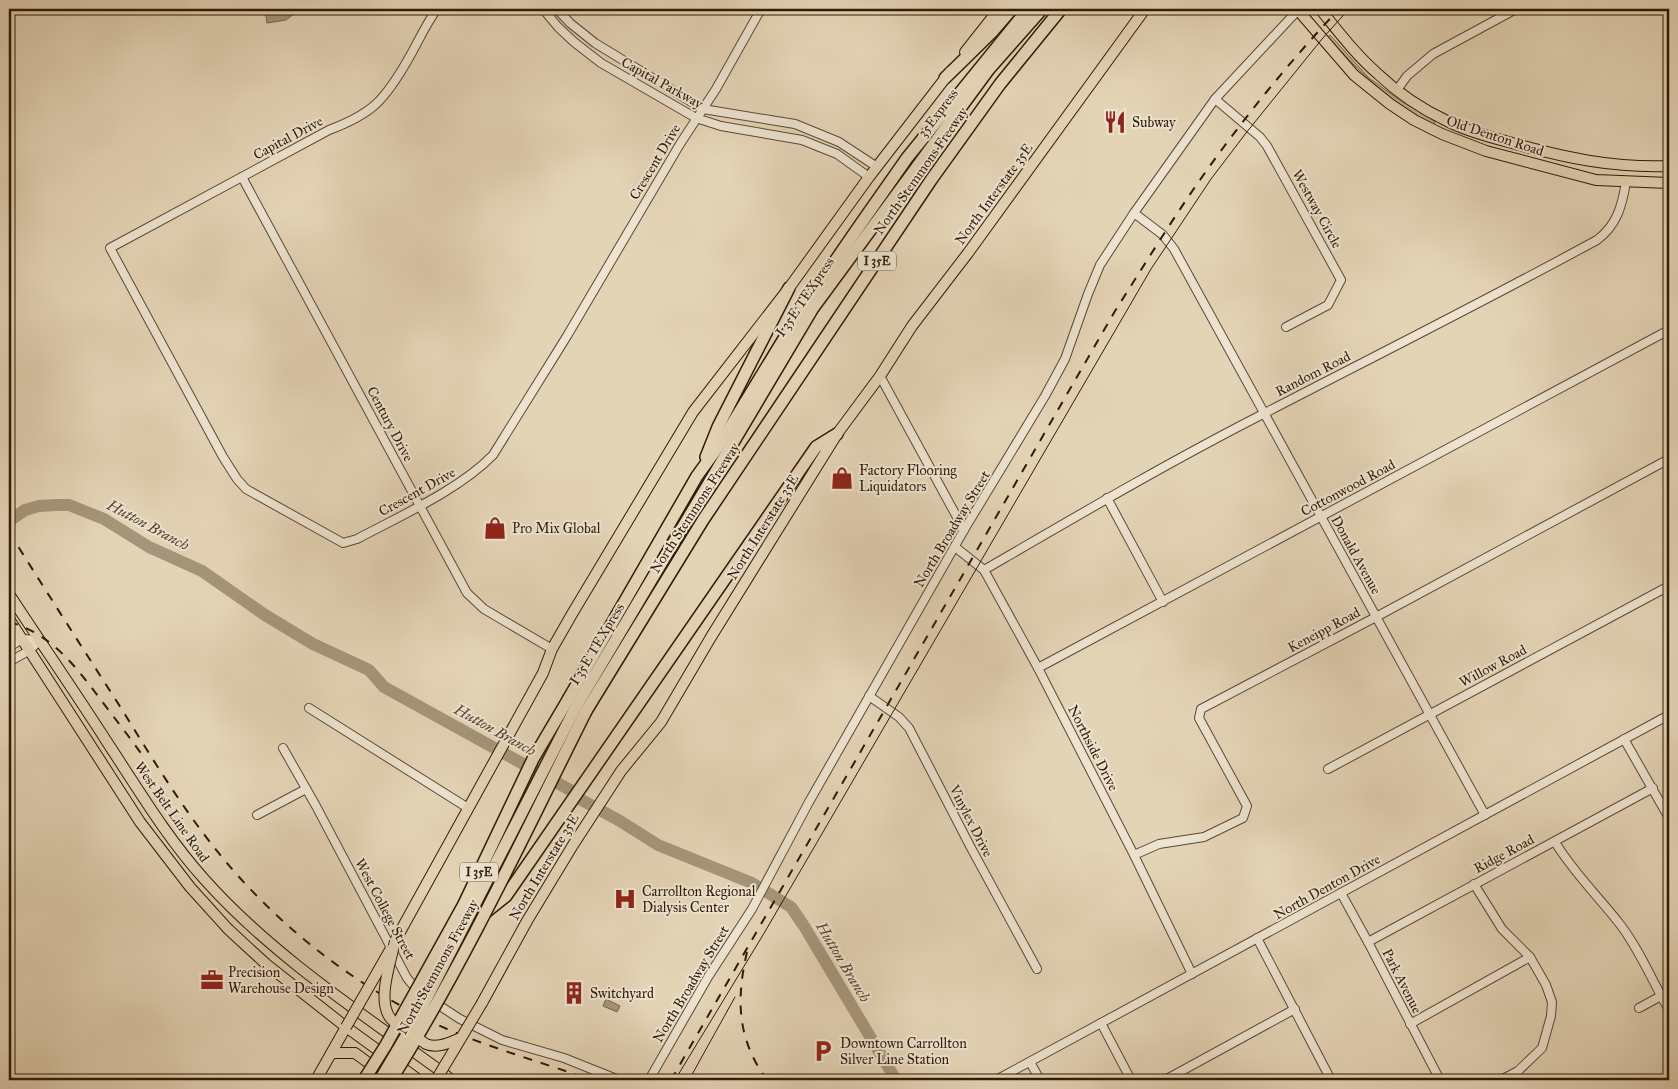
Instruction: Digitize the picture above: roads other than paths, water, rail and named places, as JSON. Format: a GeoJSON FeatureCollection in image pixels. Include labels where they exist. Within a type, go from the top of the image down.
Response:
{"type":"FeatureCollection","features":[{"type":"Feature","properties":{"kind":"highway"},"geometry":{"type":"LineString","coordinates":[[945,78],[993,31],[1012,9]]}},
{"type":"Feature","properties":{"kind":"highway","name":"North Stemmons Freeway"},"geometry":{"type":"LineString","coordinates":[[391,1080],[485,912],[578,704],[698,476],[718,447],[802,309],[865,217],[907,158],[1028,9]]}},
{"type":"Feature","properties":{"kind":"highway","name":"35Express"},"geometry":{"type":"LineString","coordinates":[[864,238],[989,69],[1042,9]]}},
{"type":"Feature","properties":{"kind":"highway","name":"North Stemmons Freeway"},"geometry":{"type":"LineString","coordinates":[[364,1080],[386,1045],[463,906],[533,759],[578,704],[920,197],[1000,84],[1061,9]]}},
{"type":"Feature","properties":{"kind":"highway","name":"I 35E TEXpress"},"geometry":{"type":"LineString","coordinates":[[380,1080],[416,1019],[578,704],[812,308],[864,238]]}},
{"type":"Feature","properties":{"kind":"highway"},"geometry":{"type":"LineString","coordinates":[[698,476],[718,427],[789,288]]}},
{"type":"Feature","properties":{"kind":"highway"},"geometry":{"type":"LineString","coordinates":[[485,912],[506,896],[816,447],[837,434]]}},
{"type":"Feature","properties":{"kind":"main road"},"geometry":{"type":"LineString","coordinates":[[316,1080],[543,673],[552,649],[632,511],[693,412],[789,288],[877,167],[999,9]]}},
{"type":"Feature","properties":{"kind":"main road","name":"North Interstate 35E"},"geometry":{"type":"LineString","coordinates":[[439,1076],[527,921],[584,828],[614,780],[661,722],[711,636],[837,434],[880,376],[912,326],[974,245],[1145,9]]}},
{"type":"Feature","properties":{"kind":"main road","name":"Old Denton Road"},"geometry":{"type":"LineString","coordinates":[[1298,9],[1354,75],[1390,104],[1414,120],[1442,134],[1486,150],[1569,174],[1601,181],[1669,183]]}},
{"type":"Feature","properties":{"kind":"main road","name":"Old Denton Road"},"geometry":{"type":"LineString","coordinates":[[1320,9],[1360,57],[1378,75],[1423,108],[1448,122],[1480,134],[1599,164],[1639,167],[1669,166]]}},
{"type":"Feature","properties":{"kind":"main road"},"geometry":{"type":"LineString","coordinates":[[1442,134],[1448,122]]}},
{"type":"Feature","properties":{"kind":"main road","name":"West Belt Line Road"},"geometry":{"type":"LineString","coordinates":[[9,594],[171,840],[195,870],[266,941],[439,1076],[451,1080]]}},
{"type":"Feature","properties":{"kind":"main road"},"geometry":{"type":"LineString","coordinates":[[9,618],[130,808],[184,879],[238,939],[266,964],[346,1027],[419,1080]]}},
{"type":"Feature","properties":{"kind":"main road"},"geometry":{"type":"LineString","coordinates":[[160,849],[171,840]]}},
{"type":"Feature","properties":{"kind":"main road"},"geometry":{"type":"LineString","coordinates":[[395,941],[384,999],[385,1010],[390,1018],[432,1047],[444,1045],[461,1038]]}},
{"type":"Feature","properties":{"kind":"main road"},"geometry":{"type":"LineString","coordinates":[[332,1053],[355,1053],[391,1080]]}},
{"type":"Feature","properties":{"kind":"street","name":"Capital Drive"},"geometry":{"type":"LineString","coordinates":[[110,248],[329,130],[354,119],[376,104],[395,80],[427,22],[437,9]]}},
{"type":"Feature","properties":{"kind":"street","name":"Capital Parkway"},"geometry":{"type":"LineString","coordinates":[[543,9],[574,42],[601,63],[696,118],[720,126],[802,140],[837,154],[869,178]]}},
{"type":"Feature","properties":{"kind":"street","name":"Capital Parkway"},"geometry":{"type":"LineString","coordinates":[[557,9],[570,23],[595,43],[703,109],[795,124],[839,142],[877,167]]}},
{"type":"Feature","properties":{"kind":"street","name":"Crescent Drive"},"geometry":{"type":"LineString","coordinates":[[110,248],[223,457],[241,485],[343,544],[357,539],[473,474],[493,455],[567,336],[696,118],[716,89],[761,9]]}},
{"type":"Feature","properties":{"kind":"street","name":"North Broadway Street"},"geometry":{"type":"LineString","coordinates":[[649,1080],[708,978],[752,909],[809,802],[869,696],[954,547],[1052,383],[1064,359],[1100,265],[1134,213],[1215,99],[1298,9]]}},
{"type":"Feature","properties":{"kind":"street"},"geometry":{"type":"LineString","coordinates":[[1397,90],[1407,76],[1433,54],[1516,9]]}},
{"type":"Feature","properties":{"kind":"street","name":"Westway Circle"},"geometry":{"type":"LineString","coordinates":[[1215,99],[1260,137],[1267,146],[1341,280],[1328,305],[1286,327]]}},
{"type":"Feature","properties":{"kind":"street","name":"Century Drive"},"geometry":{"type":"LineString","coordinates":[[242,177],[467,593],[484,610],[552,649]]}},
{"type":"Feature","properties":{"kind":"street","name":"Random Road"},"geometry":{"type":"LineString","coordinates":[[984,570],[1107,498],[1263,413],[1373,358],[1597,240],[1609,230],[1620,213],[1626,182]]}},
{"type":"Feature","properties":{"kind":"street","name":"Donald Avenue"},"geometry":{"type":"LineString","coordinates":[[1134,213],[1163,235],[1174,249],[1485,815]]}},
{"type":"Feature","properties":{"kind":"street","name":"Cottonwood Road"},"geometry":{"type":"LineString","coordinates":[[1038,668],[1669,330]]}},
{"type":"Feature","properties":{"kind":"street"},"geometry":{"type":"LineString","coordinates":[[880,376],[964,530]]}},
{"type":"Feature","properties":{"kind":"street","name":"Keneipp Road"},"geometry":{"type":"LineString","coordinates":[[1134,855],[1159,844],[1204,837],[1243,818],[1247,806],[1199,718],[1201,708],[1376,617],[1669,459]]}},
{"type":"Feature","properties":{"kind":"street"},"geometry":{"type":"LineString","coordinates":[[1107,498],[1163,602]]}},
{"type":"Feature","properties":{"kind":"street","name":"Northside Drive"},"geometry":{"type":"LineString","coordinates":[[954,547],[984,570],[1038,668],[1134,855],[1192,974]]}},
{"type":"Feature","properties":{"kind":"street","name":"Willow Road"},"geometry":{"type":"LineString","coordinates":[[1328,769],[1669,586]]}},
{"type":"Feature","properties":{"kind":"street"},"geometry":{"type":"LineString","coordinates":[[9,647],[22,639],[40,640]]}},
{"type":"Feature","properties":{"kind":"street"},"geometry":{"type":"LineString","coordinates":[[9,662],[30,650],[40,640]]}},
{"type":"Feature","properties":{"kind":"street","name":"Vinylex Drive"},"geometry":{"type":"LineString","coordinates":[[869,696],[899,717],[909,728],[1037,969]]}},
{"type":"Feature","properties":{"kind":"street"},"geometry":{"type":"LineString","coordinates":[[309,708],[468,808]]}},
{"type":"Feature","properties":{"kind":"street","name":"North Denton Drive"},"geometry":{"type":"LineString","coordinates":[[996,1080],[1669,715]]}},
{"type":"Feature","properties":{"kind":"street"},"geometry":{"type":"LineString","coordinates":[[1624,739],[1669,818]]}},
{"type":"Feature","properties":{"kind":"street","name":"West College Street"},"geometry":{"type":"LineString","coordinates":[[282,748],[306,789],[406,978],[417,990],[460,1018],[502,1040],[564,1058],[619,1080]]}},
{"type":"Feature","properties":{"kind":"street","name":"Ridge Road"},"geometry":{"type":"LineString","coordinates":[[1368,942],[1653,788]]}},
{"type":"Feature","properties":{"kind":"street"},"geometry":{"type":"LineString","coordinates":[[257,815],[306,789]]}},
{"type":"Feature","properties":{"kind":"street"},"geometry":{"type":"LineString","coordinates":[[1555,842],[1566,860],[1629,937],[1644,961],[1669,1010]]}},
{"type":"Feature","properties":{"kind":"street"},"geometry":{"type":"LineString","coordinates":[[1474,884],[1502,929],[1530,957],[1546,985],[1552,1002],[1547,1036],[1542,1048],[1532,1060],[1518,1071],[1501,1080]]}},
{"type":"Feature","properties":{"kind":"street","name":"Park Avenue"},"geometry":{"type":"LineString","coordinates":[[1340,893],[1368,942],[1440,1080]]}},
{"type":"Feature","properties":{"kind":"street"},"geometry":{"type":"LineString","coordinates":[[1258,938],[1296,1008],[1331,1080]]}},
{"type":"Feature","properties":{"kind":"street"},"geometry":{"type":"LineString","coordinates":[[1410,1024],[1530,957]]}},
{"type":"Feature","properties":{"kind":"street"},"geometry":{"type":"LineString","coordinates":[[1639,1008],[1661,996]]}},
{"type":"Feature","properties":{"kind":"street"},"geometry":{"type":"LineString","coordinates":[[1165,1080],[1296,1008]]}},
{"type":"Feature","properties":{"kind":"street"},"geometry":{"type":"LineString","coordinates":[[1101,1023],[1130,1080]]}},
{"type":"Feature","properties":{"kind":"street"},"geometry":{"type":"LineString","coordinates":[[1030,1062],[1040,1080]]}},
{"type":"Feature","properties":{"kind":"waterway","name":"Hutton Branch"},"geometry":{"type":"LineString","coordinates":[[9,521],[25,510],[39,506],[56,505],[69,505],[104,519],[149,547],[202,571],[265,615],[313,644],[369,670],[384,687],[572,791],[578,798],[658,845],[752,883],[791,907],[896,1080]]}},
{"type":"Feature","properties":{"kind":"tram line"},"geometry":{"type":"LineString","coordinates":[[675,1080],[763,935],[1151,269],[1211,179],[1246,133],[1322,39],[1349,9]]}},
{"type":"Feature","properties":{"kind":"tram line"},"geometry":{"type":"LineString","coordinates":[[689,1080],[735,997]]}},
{"type":"Feature","properties":{"kind":"railway"},"geometry":{"type":"LineString","coordinates":[[671,1080],[1115,311],[1183,205],[1222,149],[1287,67],[1339,9]]}},
{"type":"Feature","properties":{"kind":"railway"},"geometry":{"type":"LineString","coordinates":[[9,532],[181,802],[225,860],[272,911],[325,956],[382,995],[412,1012],[456,1033],[591,1080]]}},
{"type":"Feature","properties":{"kind":"railway"},"geometry":{"type":"LineString","coordinates":[[9,622],[38,634],[72,664],[145,759]]}},
{"type":"Feature","properties":{"kind":"railway"},"geometry":{"type":"LineString","coordinates":[[747,952],[741,986],[742,1019],[750,1049],[757,1065],[767,1080]]}},
{"type":"Feature","properties":{"kind":"place","name":"Subway"},"geometry":{"type":"Point","coordinates":[1115,122]}},
{"type":"Feature","properties":{"kind":"place","name":"Factory Flooring Liquidators"},"geometry":{"type":"Point","coordinates":[842,478]}},
{"type":"Feature","properties":{"kind":"place","name":"Pro Mix Global"},"geometry":{"type":"Point","coordinates":[495,528]}},
{"type":"Feature","properties":{"kind":"place","name":"Carrollton Regional Dialysis Center"},"geometry":{"type":"Point","coordinates":[625,899]}},
{"type":"Feature","properties":{"kind":"place","name":"Precision Warehouse Design"},"geometry":{"type":"Point","coordinates":[212,980]}},
{"type":"Feature","properties":{"kind":"place","name":"Switchyard"},"geometry":{"type":"Point","coordinates":[574,993]}},
{"type":"Feature","properties":{"kind":"place","name":"Downtown Carrollton Silver Line Station"},"geometry":{"type":"Point","coordinates":[823,1051]}}]}
